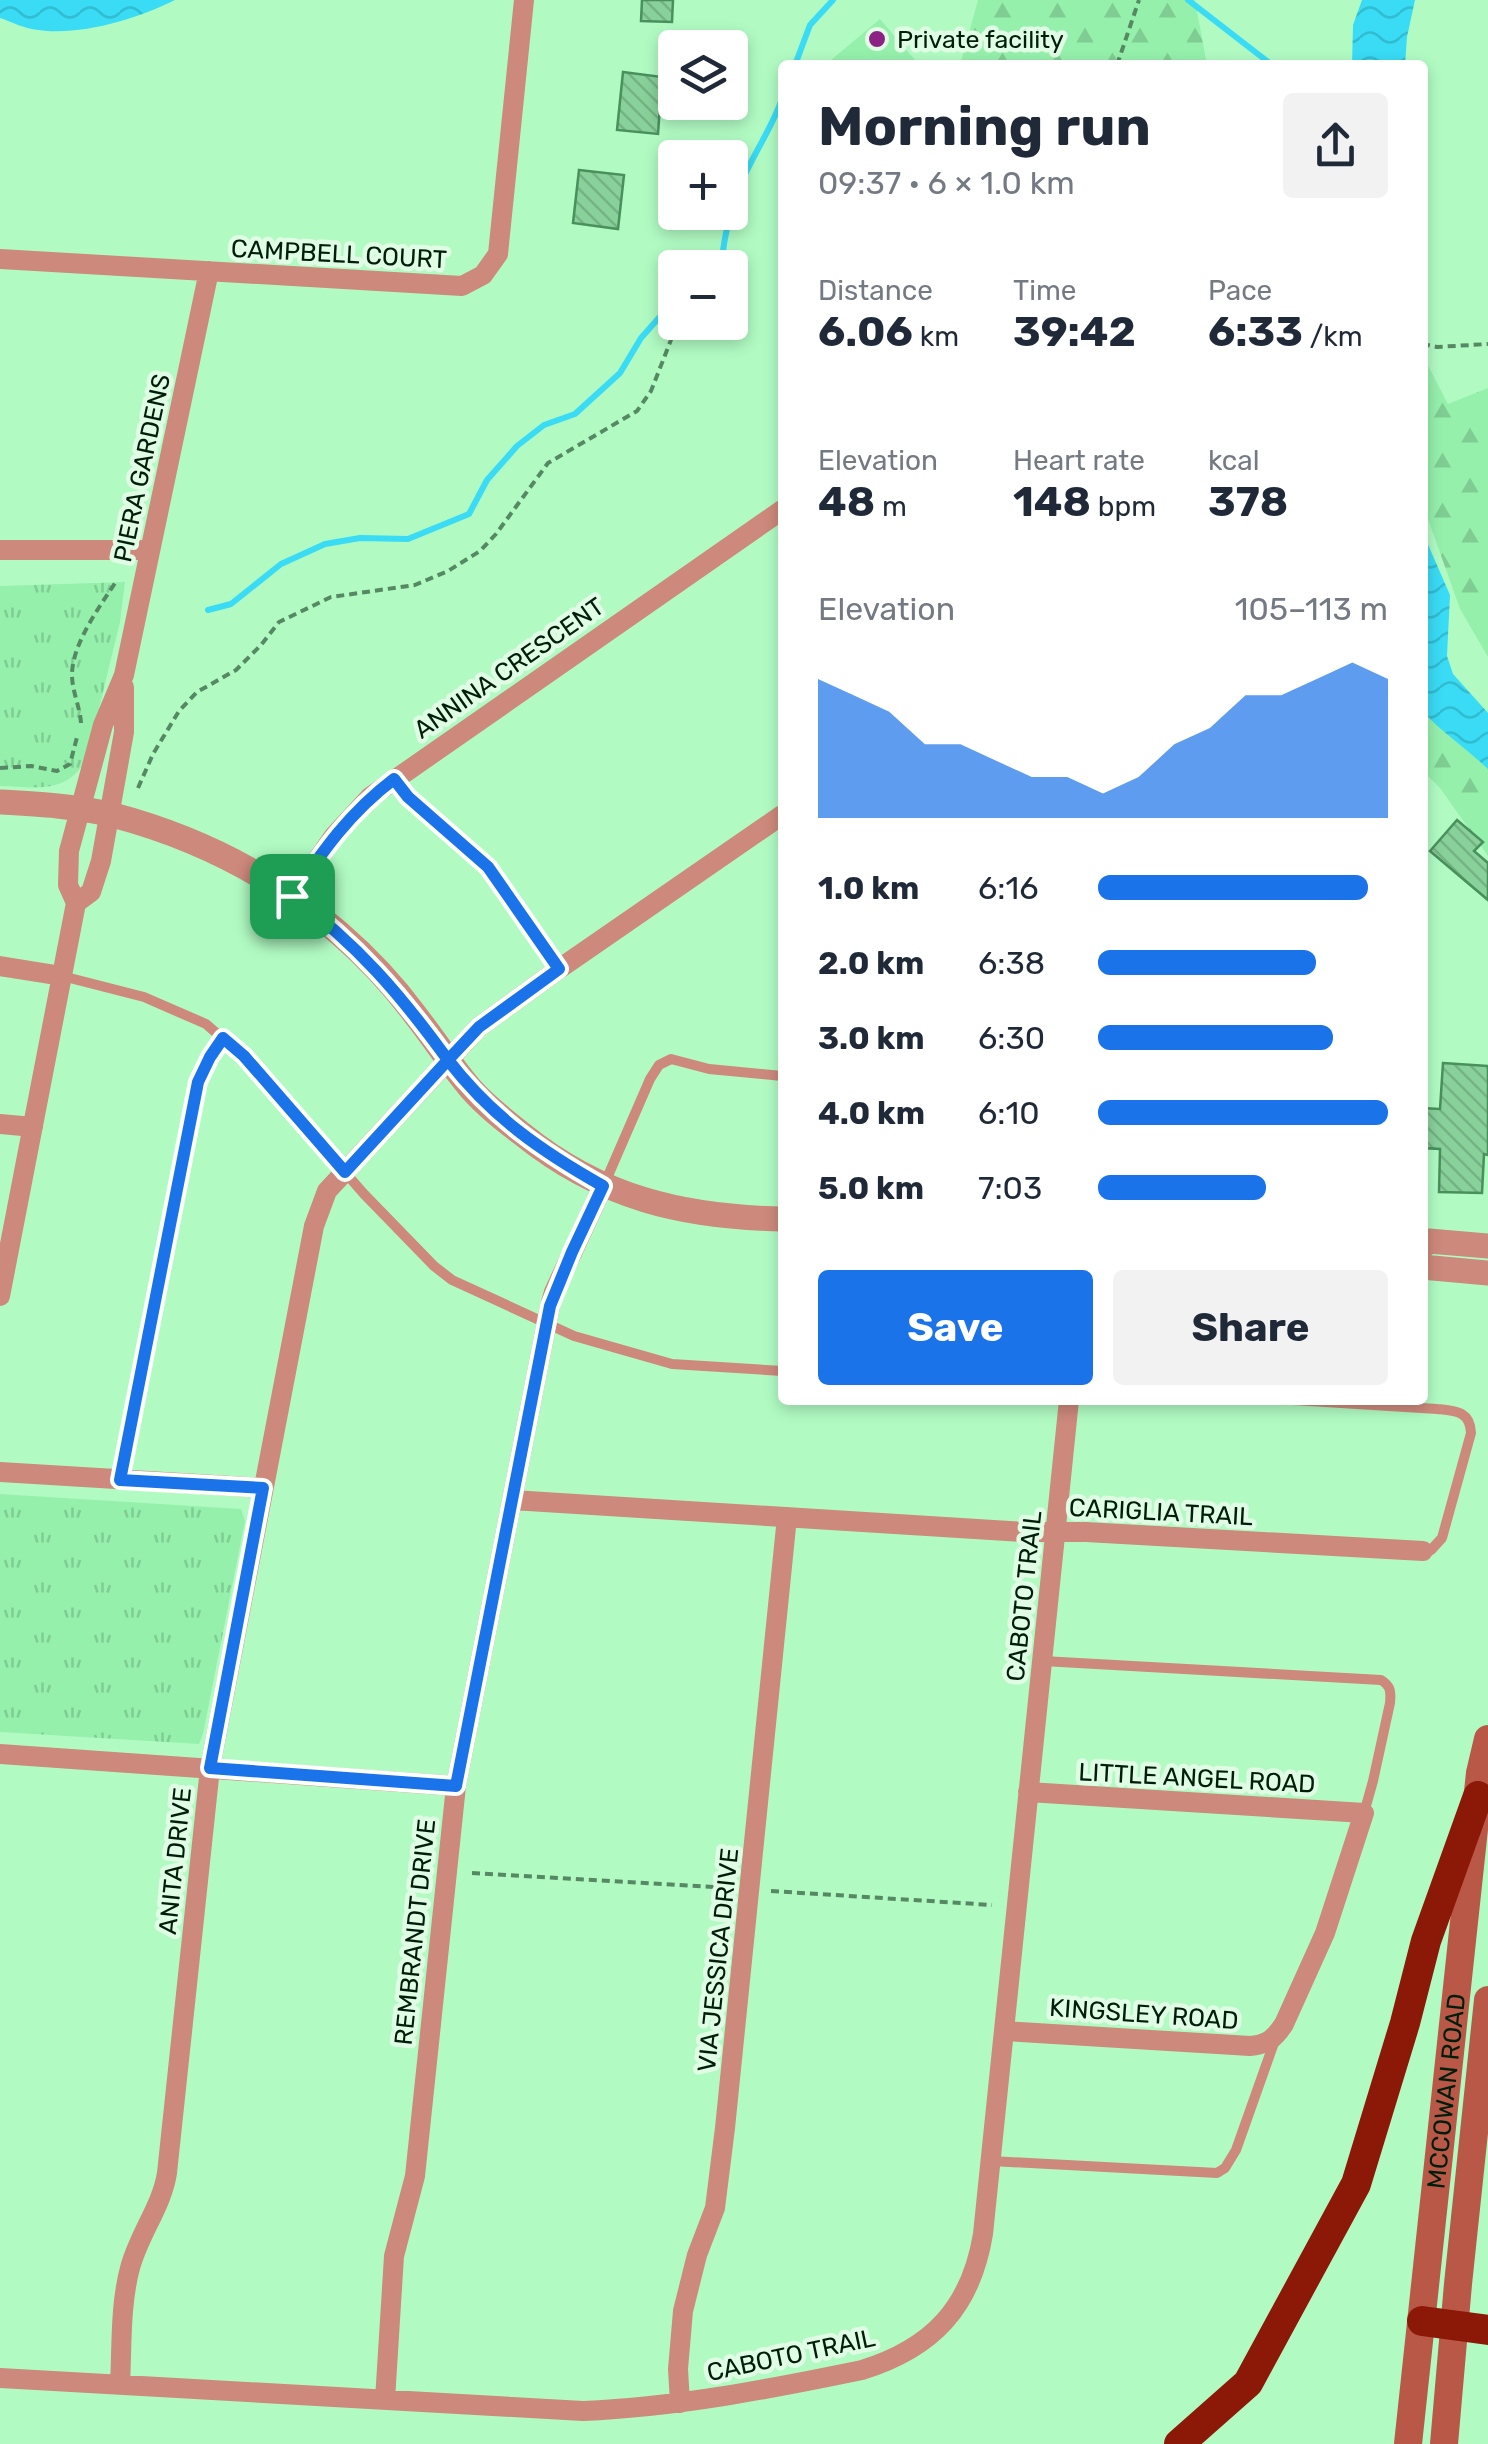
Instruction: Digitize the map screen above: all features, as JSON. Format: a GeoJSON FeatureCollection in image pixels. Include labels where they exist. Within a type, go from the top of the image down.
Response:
{"type":"FeatureCollection","features":[{"type":"Feature","properties":{"kind":"highway"},"geometry":{"type":"LineString","coordinates":[[1179,2444],[1248,2383],[1356,2184],[1426,1941],[1478,1796]]}},
{"type":"Feature","properties":{"kind":"highway"},"geometry":{"type":"LineString","coordinates":[[1422,2322],[1488,2330]]}},
{"type":"Feature","properties":{"kind":"main road","name":"MCCOWAN ROAD"},"geometry":{"type":"LineString","coordinates":[[1408,2444],[1478,1796],[1488,1739]]}},
{"type":"Feature","properties":{"kind":"main road","name":"MCCOWAN ROAD"},"geometry":{"type":"LineString","coordinates":[[1444,2444],[1488,2000]]}},
{"type":"Feature","properties":{"kind":"street","name":"CAMPBELL COURT"},"geometry":{"type":"LineString","coordinates":[[0,259],[462,286],[484,275],[498,254],[524,0]]}},
{"type":"Feature","properties":{"kind":"street","name":"PIERA GARDENS"},"geometry":{"type":"LineString","coordinates":[[0,1296],[76,903],[68,885],[69,851],[103,726],[124,675],[208,271]]}},
{"type":"Feature","properties":{"kind":"street","name":"ANNINA CRESCENT"},"geometry":{"type":"LineString","coordinates":[[292,896],[334,836],[362,805],[394,779],[778,513]]}},
{"type":"Feature","properties":{"kind":"street"},"geometry":{"type":"LineString","coordinates":[[0,550],[150,550]]}},
{"type":"Feature","properties":{"kind":"street","name":"PIERA GARDENS"},"geometry":{"type":"LineString","coordinates":[[76,903],[91,892],[102,861],[124,732],[124,675]]}},
{"type":"Feature","properties":{"kind":"street"},"geometry":{"type":"LineString","coordinates":[[0,802],[110,814],[168,832],[245,867],[292,896],[340,934],[383,976],[481,1100],[535,1145],[603,1186],[676,1209],[778,1219]]}},
{"type":"Feature","properties":{"kind":"street"},"geometry":{"type":"LineString","coordinates":[[345,1172],[479,1027],[778,818]]}},
{"type":"Feature","properties":{"kind":"street"},"geometry":{"type":"LineString","coordinates":[[0,966],[62,976]]}},
{"type":"Feature","properties":{"kind":"street"},"geometry":{"type":"LineString","coordinates":[[0,1124],[33,1127]]}},
{"type":"Feature","properties":{"kind":"street","name":"ANITA DRIVE"},"geometry":{"type":"LineString","coordinates":[[120,2385],[128,2276],[164,2190],[167,2172],[210,1768],[314,1226],[328,1191],[345,1172]]}},
{"type":"Feature","properties":{"kind":"street","name":"REMBRANDT DRIVE"},"geometry":{"type":"LineString","coordinates":[[385,2400],[394,2256],[415,2176],[456,1786],[546,1324],[554,1292],[603,1186]]}},
{"type":"Feature","properties":{"kind":"street"},"geometry":{"type":"LineString","coordinates":[[1428,1242],[1488,1246]]}},
{"type":"Feature","properties":{"kind":"street"},"geometry":{"type":"LineString","coordinates":[[1428,1268],[1488,1273]]}},
{"type":"Feature","properties":{"kind":"street","name":"CABOTO TRAIL"},"geometry":{"type":"LineString","coordinates":[[0,2378],[583,2411],[680,2403],[862,2370],[888,2362],[924,2342],[964,2296],[978,2263],[983,2234],[1069,1405]]}},
{"type":"Feature","properties":{"kind":"street"},"geometry":{"type":"LineString","coordinates":[[0,1472],[263,1488]]}},
{"type":"Feature","properties":{"kind":"street","name":"CARIGLIA TRAIL"},"geometry":{"type":"LineString","coordinates":[[512,1500],[1024,1532],[1423,1551]]}},
{"type":"Feature","properties":{"kind":"street","name":"VIA JESSICA DRIVE"},"geometry":{"type":"LineString","coordinates":[[680,2403],[678,2369],[683,2311],[697,2256],[716,2208],[786,1517]]}},
{"type":"Feature","properties":{"kind":"street"},"geometry":{"type":"LineString","coordinates":[[0,1754],[456,1786]]}},
{"type":"Feature","properties":{"kind":"street","name":"LITTLE ANGEL ROAD"},"geometry":{"type":"LineString","coordinates":[[1028,1792],[1364,1812]]}},
{"type":"Feature","properties":{"kind":"street"},"geometry":{"type":"LineString","coordinates":[[1276,2038],[1325,1933],[1364,1812]]}},
{"type":"Feature","properties":{"kind":"street","name":"KINGSLEY ROAD"},"geometry":{"type":"LineString","coordinates":[[1004,2031],[1250,2046],[1261,2046],[1276,2038]]}},
{"type":"Feature","properties":{"kind":"lane"},"geometry":{"type":"LineString","coordinates":[[394,779],[408,797],[488,867],[559,969]]}},
{"type":"Feature","properties":{"kind":"lane"},"geometry":{"type":"LineString","coordinates":[[62,976],[144,998],[206,1024],[244,1056],[364,1194],[443,1275],[574,1336],[672,1364],[778,1371]]}},
{"type":"Feature","properties":{"kind":"lane"},"geometry":{"type":"LineString","coordinates":[[120,1480],[198,1082],[223,1038]]}},
{"type":"Feature","properties":{"kind":"lane"},"geometry":{"type":"LineString","coordinates":[[603,1186],[650,1078],[664,1061],[778,1076]]}},
{"type":"Feature","properties":{"kind":"lane","name":"CARIGLIA TRAIL"},"geometry":{"type":"LineString","coordinates":[[1373,1405],[1458,1411],[1466,1415],[1470,1424],[1445,1529],[1436,1546],[1423,1551]]}},
{"type":"Feature","properties":{"kind":"lane"},"geometry":{"type":"LineString","coordinates":[[1042,1661],[1381,1680],[1391,1691],[1390,1703],[1364,1812]]}},
{"type":"Feature","properties":{"kind":"lane"},"geometry":{"type":"LineString","coordinates":[[990,2160],[1217,2172],[1225,2168],[1236,2150],[1276,2038]]}},
{"type":"Feature","properties":{"kind":"path"},"geometry":{"type":"LineString","coordinates":[[1120,60],[1139,0]]}},
{"type":"Feature","properties":{"kind":"path"},"geometry":{"type":"LineString","coordinates":[[138,788],[179,711],[197,692],[236,670],[279,622],[331,596],[415,585],[480,551],[548,462],[637,411],[651,391],[671,340]]}},
{"type":"Feature","properties":{"kind":"path"},"geometry":{"type":"LineString","coordinates":[[1428,345],[1488,344]]}},
{"type":"Feature","properties":{"kind":"path"},"geometry":{"type":"LineString","coordinates":[[0,768],[30,766],[58,772],[70,764],[82,720],[72,676],[75,657],[91,621],[117,580]]}},
{"type":"Feature","properties":{"kind":"green space"},"geometry":{"type":"Polygon","coordinates":[[[978,0],[1195,0],[1206,60],[961,60],[978,0]]]}},
{"type":"Feature","properties":{"kind":"green space","name":"Private facility"},"geometry":{"type":"Polygon","coordinates":[[[880,19],[915,60],[831,60],[880,19]]]}},
{"type":"Feature","properties":{"kind":"green space"},"geometry":{"type":"Polygon","coordinates":[[[1428,366],[1448,404],[1488,388],[1488,657],[1460,609],[1428,519],[1428,366]]]}},
{"type":"Feature","properties":{"kind":"green space"},"geometry":{"type":"Polygon","coordinates":[[[125,582],[120,622],[87,758],[79,770],[60,783],[0,786],[0,586],[125,582]]]}},
{"type":"Feature","properties":{"kind":"green space"},"geometry":{"type":"Polygon","coordinates":[[[1428,670],[1488,738],[1488,856],[1428,776],[1428,670]]]}},
{"type":"Feature","properties":{"kind":"green space"},"geometry":{"type":"Polygon","coordinates":[[[0,1494],[241,1509],[245,1521],[199,1744],[0,1732],[0,1494]]]}},
{"type":"Feature","properties":{"kind":"water"},"geometry":{"type":"Polygon","coordinates":[[[0,0],[175,0],[108,24],[55,31],[28,28],[0,18],[0,0]]]}},
{"type":"Feature","properties":{"kind":"water"},"geometry":{"type":"Polygon","coordinates":[[[1362,0],[1415,0],[1405,60],[1352,60],[1353,25],[1362,0]]]}},
{"type":"Feature","properties":{"kind":"water"},"geometry":{"type":"Polygon","coordinates":[[[1428,544],[1450,595],[1447,656],[1453,674],[1488,713],[1488,769],[1428,717],[1428,544]]]}},
{"type":"Feature","properties":{"kind":"building"},"geometry":{"type":"Polygon","coordinates":[[[642,0],[673,0],[672,22],[641,21],[642,0]]]}},
{"type":"Feature","properties":{"kind":"building"},"geometry":{"type":"Polygon","coordinates":[[[623,72],[658,76],[658,134],[617,130],[623,72]]]}},
{"type":"Feature","properties":{"kind":"building"},"geometry":{"type":"Polygon","coordinates":[[[579,170],[624,175],[618,229],[573,223],[579,170]]]}},
{"type":"Feature","properties":{"kind":"building"},"geometry":{"type":"Polygon","coordinates":[[[1457,820],[1483,842],[1474,851],[1488,863],[1488,900],[1430,851],[1457,820]]]}},
{"type":"Feature","properties":{"kind":"building"},"geometry":{"type":"Polygon","coordinates":[[[1443,1063],[1488,1066],[1488,1155],[1484,1154],[1482,1193],[1439,1192],[1440,1149],[1428,1148],[1428,1108],[1440,1109],[1443,1063]]]}},
{"type":"Feature","properties":{"kind":"waterway"},"geometry":{"type":"LineString","coordinates":[[797,60],[810,25],[833,0]]}},
{"type":"Feature","properties":{"kind":"waterway"},"geometry":{"type":"LineString","coordinates":[[1188,0],[1266,60]]}},
{"type":"Feature","properties":{"kind":"waterway"},"geometry":{"type":"LineString","coordinates":[[724,250],[735,198],[778,108]]}},
{"type":"Feature","properties":{"kind":"waterway"},"geometry":{"type":"LineString","coordinates":[[208,610],[231,604],[281,564],[325,544],[360,538],[408,539],[469,514],[487,480],[517,446],[544,425],[575,414],[620,373],[658,319]]}},
{"type":"Feature","properties":{"kind":"place","name":"Private facility"},"geometry":{"type":"Point","coordinates":[877,39]}},
{"type":"Feature","properties":{"kind":"route"},"geometry":{"type":"LineString","coordinates":[[292,896],[340,934],[383,976],[448,1060],[345,1172],[244,1056],[223,1038],[198,1082],[120,1480],[263,1488],[210,1768],[456,1786],[550,1306],[603,1186],[562,1163],[514,1128],[481,1100],[448,1060],[479,1027],[559,969],[488,867],[408,797],[394,779],[354,813],[292,896]]}}]}
